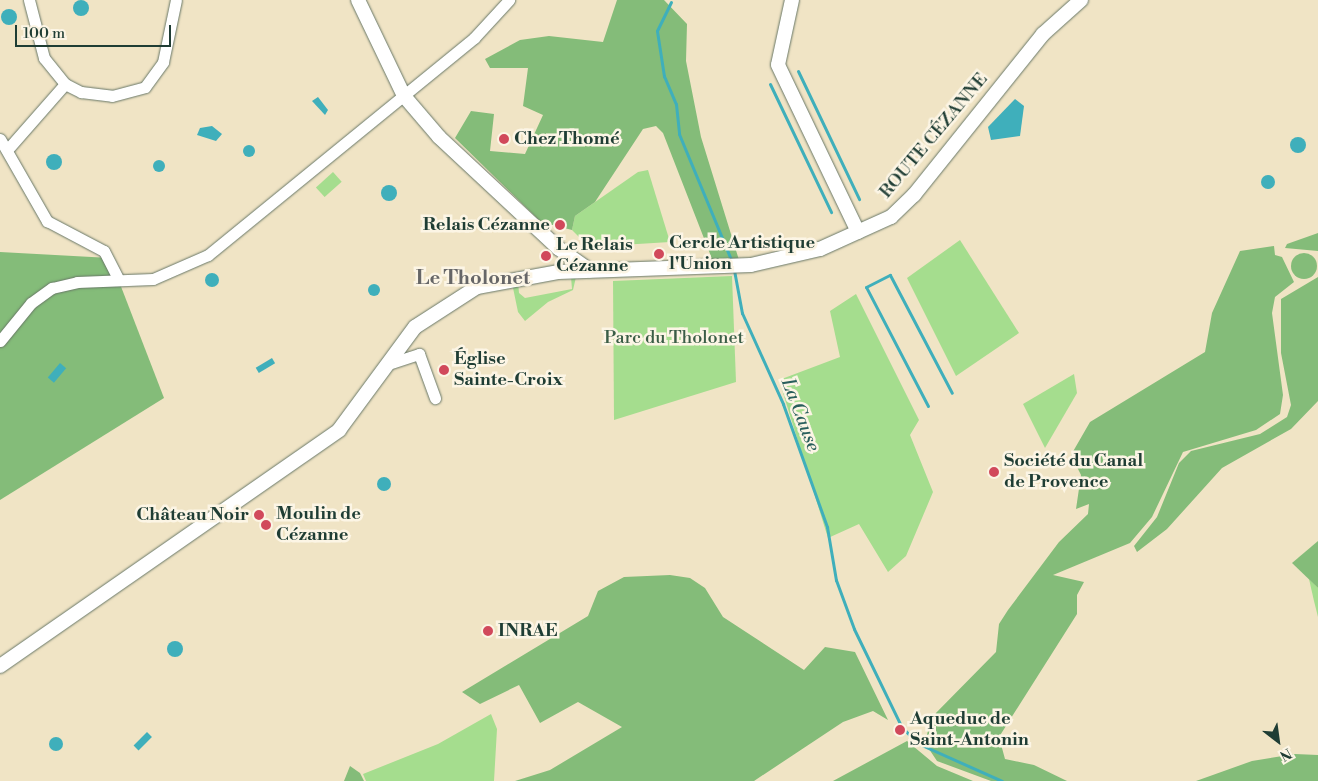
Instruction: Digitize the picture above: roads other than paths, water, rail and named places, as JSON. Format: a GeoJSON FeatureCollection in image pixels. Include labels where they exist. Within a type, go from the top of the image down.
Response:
{"type":"FeatureCollection","features":[{"type":"Feature","properties":{"kind":"street"},"geometry":{"type":"LineString","coordinates":[[29,0],[44,58],[65,84],[81,92],[112,96],[144,87],[163,62],[176,0]]}},
{"type":"Feature","properties":{"kind":"street"},"geometry":{"type":"LineString","coordinates":[[358,0],[404,96],[470,170],[558,248],[590,270]]}},
{"type":"Feature","properties":{"kind":"street"},"geometry":{"type":"LineString","coordinates":[[0,341],[31,303],[52,288],[118,279],[164,276],[208,255],[474,38],[509,0]]}},
{"type":"Feature","properties":{"kind":"street"},"geometry":{"type":"LineString","coordinates":[[792,0],[778,65],[858,232]]}},
{"type":"Feature","properties":{"kind":"street","name":"ROUTE CÉZANNE"},"geometry":{"type":"LineString","coordinates":[[0,666],[338,430],[353,417],[385,365],[415,327],[477,287],[504,279],[590,270],[736,267],[811,252],[858,232],[906,204],[1043,34],[1081,0]]}},
{"type":"Feature","properties":{"kind":"street"},"geometry":{"type":"LineString","coordinates":[[7,150],[65,84]]}},
{"type":"Feature","properties":{"kind":"street"},"geometry":{"type":"LineString","coordinates":[[0,138],[47,221],[104,251],[118,279]]}},
{"type":"Feature","properties":{"kind":"street"},"geometry":{"type":"LineString","coordinates":[[385,365],[419,354],[434,398]]}},
{"type":"Feature","properties":{"kind":"water"},"geometry":{"type":"Polygon","coordinates":[[[78,0],[84,0],[89,5],[87,14],[78,16],[73,11],[73,5],[78,0]]]}},
{"type":"Feature","properties":{"kind":"water"},"geometry":{"type":"Polygon","coordinates":[[[9,9],[17,17],[9,25],[1,17],[9,9]]]}},
{"type":"Feature","properties":{"kind":"water"},"geometry":{"type":"Polygon","coordinates":[[[318,97],[328,110],[325,115],[312,101],[318,97]]]}},
{"type":"Feature","properties":{"kind":"water"},"geometry":{"type":"Polygon","coordinates":[[[1015,99],[1024,106],[1020,136],[991,140],[988,127],[1015,99]]]}},
{"type":"Feature","properties":{"kind":"water"},"geometry":{"type":"Polygon","coordinates":[[[212,126],[222,134],[216,141],[197,135],[200,128],[212,126]]]}},
{"type":"Feature","properties":{"kind":"water"},"geometry":{"type":"Polygon","coordinates":[[[1298,137],[1304,139],[1306,145],[1304,151],[1298,153],[1292,151],[1290,145],[1292,139],[1298,137]]]}},
{"type":"Feature","properties":{"kind":"water"},"geometry":{"type":"Polygon","coordinates":[[[251,145],[254,146],[254,156],[247,157],[244,156],[243,149],[244,146],[251,145]]]}},
{"type":"Feature","properties":{"kind":"water"},"geometry":{"type":"Polygon","coordinates":[[[54,154],[62,162],[54,170],[46,162],[54,154]]]}},
{"type":"Feature","properties":{"kind":"water"},"geometry":{"type":"Polygon","coordinates":[[[157,160],[161,160],[165,166],[161,172],[157,172],[153,168],[153,164],[157,160]]]}},
{"type":"Feature","properties":{"kind":"water"},"geometry":{"type":"Polygon","coordinates":[[[1268,175],[1273,177],[1275,182],[1273,187],[1268,189],[1263,187],[1261,182],[1263,177],[1268,175]]]}},
{"type":"Feature","properties":{"kind":"water"},"geometry":{"type":"Polygon","coordinates":[[[386,185],[392,185],[397,190],[395,199],[386,201],[381,196],[381,190],[386,185]]]}},
{"type":"Feature","properties":{"kind":"water"},"geometry":{"type":"Polygon","coordinates":[[[212,273],[217,275],[219,280],[217,285],[212,287],[207,285],[205,280],[207,275],[212,273]]]}},
{"type":"Feature","properties":{"kind":"water"},"geometry":{"type":"Polygon","coordinates":[[[372,284],[376,284],[380,290],[376,296],[372,296],[368,292],[368,288],[372,284]]]}},
{"type":"Feature","properties":{"kind":"water"},"geometry":{"type":"Polygon","coordinates":[[[272,358],[275,363],[259,373],[256,368],[272,358]]]}},
{"type":"Feature","properties":{"kind":"water"},"geometry":{"type":"Polygon","coordinates":[[[60,363],[66,368],[54,383],[48,378],[60,363]]]}},
{"type":"Feature","properties":{"kind":"water"},"geometry":{"type":"Polygon","coordinates":[[[384,477],[389,479],[391,484],[389,489],[384,491],[379,489],[377,484],[379,479],[384,477]]]}},
{"type":"Feature","properties":{"kind":"water"},"geometry":{"type":"Polygon","coordinates":[[[175,641],[183,649],[175,657],[167,649],[175,641]]]}},
{"type":"Feature","properties":{"kind":"water"},"geometry":{"type":"Polygon","coordinates":[[[147,732],[152,737],[139,750],[134,745],[147,732]]]}},
{"type":"Feature","properties":{"kind":"water"},"geometry":{"type":"Polygon","coordinates":[[[53,737],[59,737],[63,744],[59,751],[53,751],[49,747],[49,741],[53,737]]]}},
{"type":"Feature","properties":{"kind":"waterway","name":"La Cause"},"geometry":{"type":"LineString","coordinates":[[671,2],[657,31],[664,76],[676,104],[679,134],[732,262]]}},
{"type":"Feature","properties":{"kind":"waterway"},"geometry":{"type":"LineString","coordinates":[[798,71],[859,199]]}},
{"type":"Feature","properties":{"kind":"waterway"},"geometry":{"type":"LineString","coordinates":[[770,84],[831,212]]}},
{"type":"Feature","properties":{"kind":"waterway","name":"La Cause"},"geometry":{"type":"LineString","coordinates":[[734,270],[742,313],[783,404],[827,527],[836,580],[854,629],[901,726],[917,743],[1002,781]]}},
{"type":"Feature","properties":{"kind":"waterway"},"geometry":{"type":"LineString","coordinates":[[928,406],[866,287],[890,275],[952,393]]}},
{"type":"Feature","properties":{"kind":"place","name":"Chez Thomé"},"geometry":{"type":"Point","coordinates":[504,139]}},
{"type":"Feature","properties":{"kind":"place","name":"Relais Cézanne"},"geometry":{"type":"Point","coordinates":[560,225]}},
{"type":"Feature","properties":{"kind":"place","name":"Cercle Artistique l'Union"},"geometry":{"type":"Point","coordinates":[659,254]}},
{"type":"Feature","properties":{"kind":"place","name":"Le Relais Cézanne"},"geometry":{"type":"Point","coordinates":[546,256]}},
{"type":"Feature","properties":{"kind":"place","name":"Église Sainte-Croix"},"geometry":{"type":"Point","coordinates":[444,370]}},
{"type":"Feature","properties":{"kind":"place","name":"Société du Canal de Provence"},"geometry":{"type":"Point","coordinates":[994,472]}},
{"type":"Feature","properties":{"kind":"place","name":"Château Noir"},"geometry":{"type":"Point","coordinates":[259,515]}},
{"type":"Feature","properties":{"kind":"place","name":"Moulin de Cézanne"},"geometry":{"type":"Point","coordinates":[266,525]}},
{"type":"Feature","properties":{"kind":"place","name":"INRAE"},"geometry":{"type":"Point","coordinates":[488,631]}},
{"type":"Feature","properties":{"kind":"place","name":"Aqueduc de Saint-Antonin"},"geometry":{"type":"Point","coordinates":[900,730]}},
{"type":"Feature","properties":{"kind":"district","name":"Le Tholonet"},"geometry":{"type":"Point","coordinates":[473,278]}},
{"type":"Feature","properties":{"kind":"park label","name":"Parc du Tholonet"},"geometry":{"type":"Point","coordinates":[674,338]}}]}
